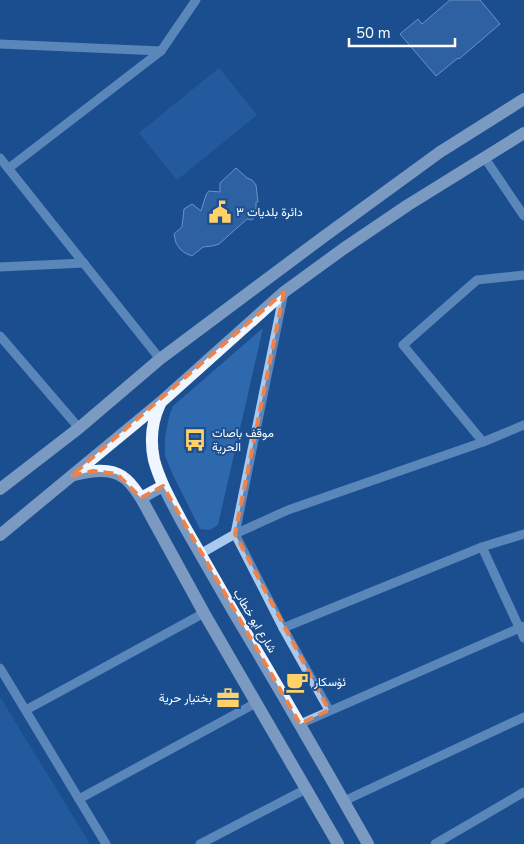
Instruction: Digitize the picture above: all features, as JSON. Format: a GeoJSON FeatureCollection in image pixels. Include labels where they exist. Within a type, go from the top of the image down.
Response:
{"type":"FeatureCollection","features":[{"type":"Feature","properties":{"kind":"main road"},"geometry":{"type":"LineString","coordinates":[[0,489],[79,428],[160,358],[432,158],[524,99]]}},
{"type":"Feature","properties":{"kind":"main road"},"geometry":{"type":"LineString","coordinates":[[0,534],[161,402],[284,292],[378,224],[524,133]]}},
{"type":"Feature","properties":{"kind":"main road","name":"شارع ابو خطاب"},"geometry":{"type":"LineString","coordinates":[[161,402],[154,420],[152,444],[154,458],[163,486],[200,554],[368,844]]}},
{"type":"Feature","properties":{"kind":"main road"},"geometry":{"type":"LineString","coordinates":[[71,476],[93,471],[117,474],[124,478],[141,498],[204,613],[338,844]]}},
{"type":"Feature","properties":{"kind":"main road"},"geometry":{"type":"LineString","coordinates":[[141,498],[163,486]]}},
{"type":"Feature","properties":{"kind":"street"},"geometry":{"type":"LineString","coordinates":[[8,168],[161,51],[196,0]]}},
{"type":"Feature","properties":{"kind":"street"},"geometry":{"type":"LineString","coordinates":[[0,44],[161,51]]}},
{"type":"Feature","properties":{"kind":"street"},"geometry":{"type":"LineString","coordinates":[[484,157],[524,216]]}},
{"type":"Feature","properties":{"kind":"street"},"geometry":{"type":"LineString","coordinates":[[0,158],[160,358]]}},
{"type":"Feature","properties":{"kind":"street"},"geometry":{"type":"LineString","coordinates":[[0,268],[84,263]]}},
{"type":"Feature","properties":{"kind":"street"},"geometry":{"type":"LineString","coordinates":[[483,442],[404,345],[477,280],[524,275]]}},
{"type":"Feature","properties":{"kind":"street"},"geometry":{"type":"LineString","coordinates":[[284,292],[235,534],[283,628],[329,710]]}},
{"type":"Feature","properties":{"kind":"street"},"geometry":{"type":"LineString","coordinates":[[0,336],[79,428]]}},
{"type":"Feature","properties":{"kind":"street"},"geometry":{"type":"LineString","coordinates":[[0,352],[8,346]]}},
{"type":"Feature","properties":{"kind":"street"},"geometry":{"type":"LineString","coordinates":[[200,554],[235,534],[288,510],[483,442],[524,425]]}},
{"type":"Feature","properties":{"kind":"street"},"geometry":{"type":"LineString","coordinates":[[283,628],[482,547],[524,534]]}},
{"type":"Feature","properties":{"kind":"street"},"geometry":{"type":"LineString","coordinates":[[482,547],[522,627],[524,638]]}},
{"type":"Feature","properties":{"kind":"street"},"geometry":{"type":"LineString","coordinates":[[26,710],[204,613]]}},
{"type":"Feature","properties":{"kind":"street"},"geometry":{"type":"LineString","coordinates":[[300,724],[522,627]]}},
{"type":"Feature","properties":{"kind":"street"},"geometry":{"type":"LineString","coordinates":[[0,668],[106,844]]}},
{"type":"Feature","properties":{"kind":"street"},"geometry":{"type":"LineString","coordinates":[[79,799],[256,703]]}},
{"type":"Feature","properties":{"kind":"street"},"geometry":{"type":"LineString","coordinates":[[344,801],[524,717]]}},
{"type":"Feature","properties":{"kind":"street"},"geometry":{"type":"LineString","coordinates":[[200,844],[306,788]]}},
{"type":"Feature","properties":{"kind":"street"},"geometry":{"type":"LineString","coordinates":[[435,844],[524,792]]}},
{"type":"Feature","properties":{"kind":"highlighted area"},"geometry":{"type":"Polygon","coordinates":[[[284,292],[235,534],[329,710],[300,724],[163,486],[141,498],[117,474],[93,471],[71,476],[284,292]]]}},
{"type":"Feature","properties":{"kind":"shaded area"},"geometry":{"type":"Polygon","coordinates":[[[219,68],[257,115],[177,180],[139,133],[219,68]]]}},
{"type":"Feature","properties":{"kind":"shaded area"},"geometry":{"type":"Polygon","coordinates":[[[263,328],[218,525],[210,530],[200,529],[165,456],[165,437],[169,417],[173,406],[263,328]]]}},
{"type":"Feature","properties":{"kind":"shaded area"},"geometry":{"type":"Polygon","coordinates":[[[0,697],[90,844],[0,844],[0,697]]]}},
{"type":"Feature","properties":{"kind":"building"},"geometry":{"type":"Polygon","coordinates":[[[450,0],[480,0],[500,24],[436,76],[400,34],[418,19],[422,24],[450,0]]]}},
{"type":"Feature","properties":{"kind":"building","name":"دائرة بلديات ٣"},"geometry":{"type":"Polygon","coordinates":[[[236,168],[256,185],[258,202],[256,202],[256,215],[252,220],[247,219],[219,244],[203,247],[192,256],[185,253],[176,243],[174,234],[182,227],[184,209],[192,204],[201,211],[209,191],[220,192],[220,183],[236,168]]]}},
{"type":"Feature","properties":{"kind":"place","name":"دائرة بلديات ٣"},"geometry":{"type":"Point","coordinates":[220,212]}},
{"type":"Feature","properties":{"kind":"place","name":"موقف باصات الحریة"},"geometry":{"type":"Point","coordinates":[195,440]}},
{"type":"Feature","properties":{"kind":"place","name":"ئۆسکار"},"geometry":{"type":"Point","coordinates":[297,682]}},
{"type":"Feature","properties":{"kind":"place","name":"بختيار حرية"},"geometry":{"type":"Point","coordinates":[228,698]}}]}
